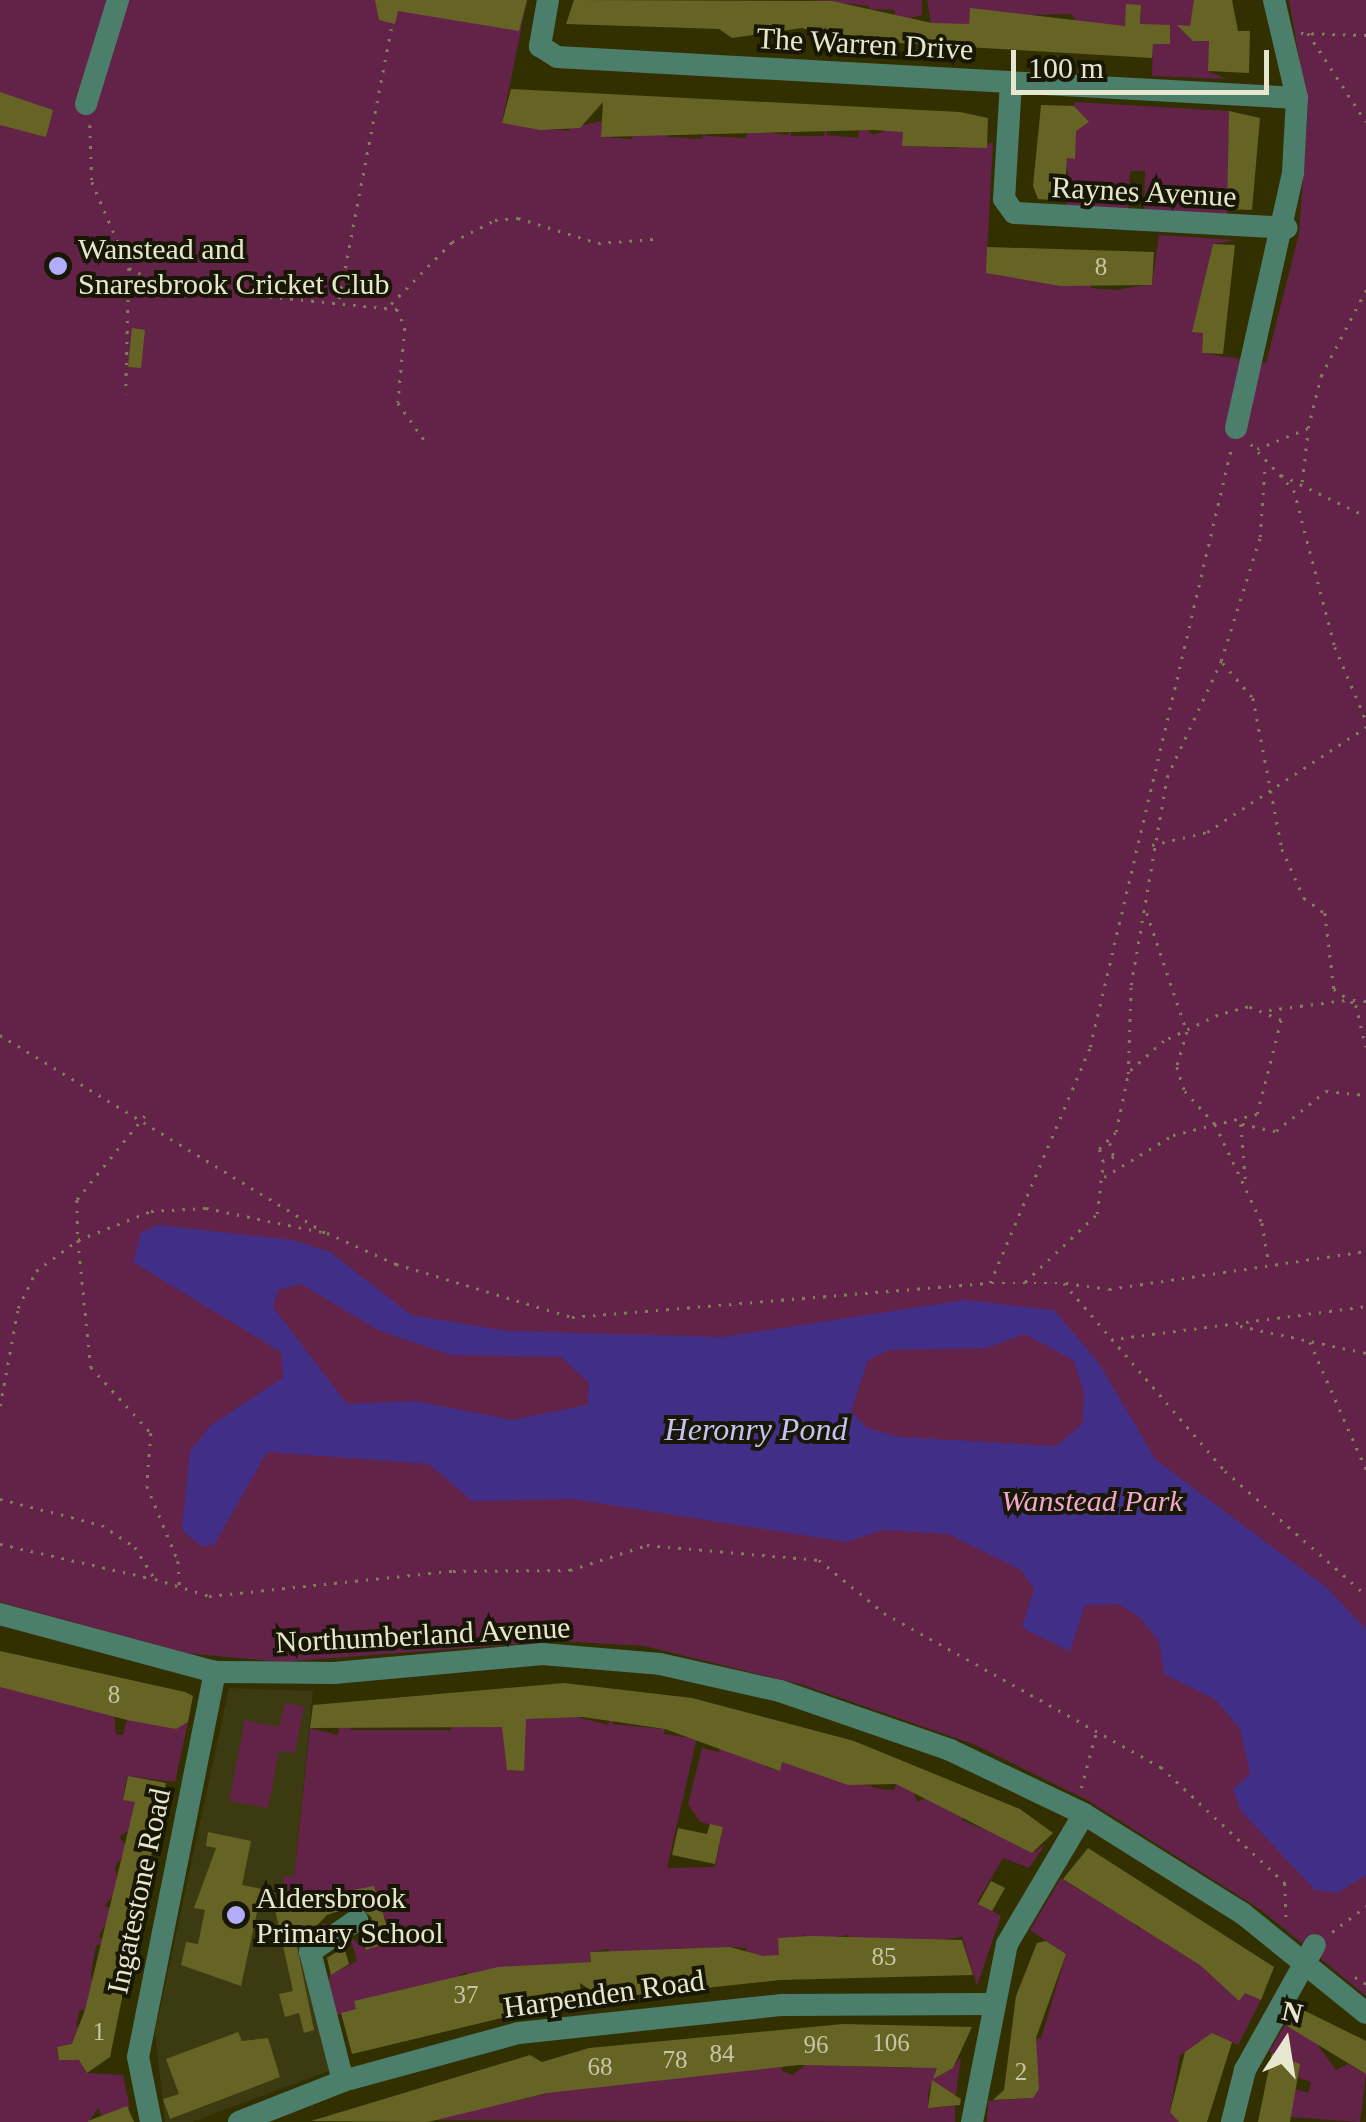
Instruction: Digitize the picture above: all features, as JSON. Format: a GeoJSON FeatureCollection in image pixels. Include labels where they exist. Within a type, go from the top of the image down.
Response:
{"type":"FeatureCollection","features":[{"type":"Feature","properties":{"kind":"street","name":"The Warren Drive"},"geometry":{"type":"LineString","coordinates":[[548,0],[540,46],[557,57],[1296,98]]}},
{"type":"Feature","properties":{"kind":"street"},"geometry":{"type":"LineString","coordinates":[[1236,428],[1287,228],[1296,33],[1274,0]]}},
{"type":"Feature","properties":{"kind":"street"},"geometry":{"type":"LineString","coordinates":[[86,104],[116,1]]}},
{"type":"Feature","properties":{"kind":"street","name":"Raynes Avenue"},"geometry":{"type":"LineString","coordinates":[[1012,82],[1004,199],[1014,213],[1287,228]]}},
{"type":"Feature","properties":{"kind":"street","name":"Northumberland Avenue"},"geometry":{"type":"LineString","coordinates":[[0,1614],[214,1672],[319,1674],[542,1654],[660,1664],[865,1718],[1077,1810],[1280,1942],[1309,1953],[1366,2013]]}},
{"type":"Feature","properties":{"kind":"street","name":"Ingatestone Road"},"geometry":{"type":"LineString","coordinates":[[151,2122],[138,2057],[214,1672]]}},
{"type":"Feature","properties":{"kind":"street"},"geometry":{"type":"LineString","coordinates":[[972,2122],[990,2004],[1028,1901],[1077,1810]]}},
{"type":"Feature","properties":{"kind":"street"},"geometry":{"type":"LineString","coordinates":[[343,2081],[310,1952],[356,1920]]}},
{"type":"Feature","properties":{"kind":"street"},"geometry":{"type":"LineString","coordinates":[[1232,2122],[1245,2070],[1309,1953]]}},
{"type":"Feature","properties":{"kind":"street","name":"Harpenden Road"},"geometry":{"type":"LineString","coordinates":[[239,2122],[343,2081],[520,2033],[686,2011],[990,2004]]}},
{"type":"Feature","properties":{"kind":"path"},"geometry":{"type":"LineString","coordinates":[[338,301],[391,29]]}},
{"type":"Feature","properties":{"kind":"path"},"geometry":{"type":"LineString","coordinates":[[1296,33],[1366,34]]}},
{"type":"Feature","properties":{"kind":"path"},"geometry":{"type":"LineString","coordinates":[[1296,33],[1366,122]]}},
{"type":"Feature","properties":{"kind":"path"},"geometry":{"type":"LineString","coordinates":[[86,104],[92,182],[129,268],[126,394]]}},
{"type":"Feature","properties":{"kind":"path"},"geometry":{"type":"LineString","coordinates":[[129,268],[165,286],[390,305],[452,242],[496,220],[518,218],[598,243],[655,239]]}},
{"type":"Feature","properties":{"kind":"path"},"geometry":{"type":"LineString","coordinates":[[1302,483],[1308,428],[1321,376],[1366,290]]}},
{"type":"Feature","properties":{"kind":"path"},"geometry":{"type":"LineString","coordinates":[[390,305],[405,328],[398,403],[425,441]]}},
{"type":"Feature","properties":{"kind":"path"},"geometry":{"type":"LineString","coordinates":[[1236,428],[1265,464],[1294,490],[1334,647],[1366,720]]}},
{"type":"Feature","properties":{"kind":"path"},"geometry":{"type":"LineString","coordinates":[[990,1283],[1090,1047],[1236,428]]}},
{"type":"Feature","properties":{"kind":"path"},"geometry":{"type":"LineString","coordinates":[[1256,450],[1308,428]]}},
{"type":"Feature","properties":{"kind":"path"},"geometry":{"type":"LineString","coordinates":[[1103,1162],[1114,1157],[1110,1143],[1128,1074],[1130,985],[1146,912],[1152,845],[1181,740],[1222,662],[1260,537],[1265,464]]}},
{"type":"Feature","properties":{"kind":"path"},"geometry":{"type":"LineString","coordinates":[[1280,475],[1366,516]]}},
{"type":"Feature","properties":{"kind":"path"},"geometry":{"type":"LineString","coordinates":[[1222,662],[1254,698],[1271,796],[1304,898],[1325,912],[1334,989],[1349,999],[1366,1047]]}},
{"type":"Feature","properties":{"kind":"path"},"geometry":{"type":"LineString","coordinates":[[1152,845],[1206,832],[1271,796],[1366,727]]}},
{"type":"Feature","properties":{"kind":"path"},"geometry":{"type":"LineString","coordinates":[[1146,912],[1187,1032],[1177,1067],[1198,1114],[1215,1124],[1246,1189],[1269,1264]]}},
{"type":"Feature","properties":{"kind":"path"},"geometry":{"type":"LineString","coordinates":[[1128,1074],[1218,1015],[1349,999],[1366,1001]]}},
{"type":"Feature","properties":{"kind":"path"},"geometry":{"type":"LineString","coordinates":[[1241,1123],[1265,1105],[1280,1045],[1281,1020],[1263,1009]]}},
{"type":"Feature","properties":{"kind":"path"},"geometry":{"type":"LineString","coordinates":[[0,1035],[145,1116],[327,1234]]}},
{"type":"Feature","properties":{"kind":"path"},"geometry":{"type":"LineString","coordinates":[[1104,1177],[1173,1136],[1215,1124],[1241,1123],[1276,1131],[1326,1091],[1366,1095]]}},
{"type":"Feature","properties":{"kind":"path"},"geometry":{"type":"LineString","coordinates":[[145,1116],[77,1200],[78,1240],[91,1367],[151,1433],[148,1486],[178,1561],[180,1591]]}},
{"type":"Feature","properties":{"kind":"path"},"geometry":{"type":"LineString","coordinates":[[1241,1123],[1246,1189]]}},
{"type":"Feature","properties":{"kind":"path"},"geometry":{"type":"LineString","coordinates":[[1024,1283],[1097,1214],[1104,1177],[1099,1150],[1110,1143]]}},
{"type":"Feature","properties":{"kind":"path"},"geometry":{"type":"LineString","coordinates":[[0,1406],[18,1308],[36,1271],[78,1240],[178,1208],[327,1234],[572,1317],[990,1283],[1109,1289],[1366,1251]]}},
{"type":"Feature","properties":{"kind":"path"},"geometry":{"type":"LineString","coordinates":[[1064,1284],[1120,1338],[1225,1471],[1366,1594]]}},
{"type":"Feature","properties":{"kind":"path"},"geometry":{"type":"LineString","coordinates":[[1120,1338],[1366,1306]]}},
{"type":"Feature","properties":{"kind":"path"},"geometry":{"type":"LineString","coordinates":[[1236,1325],[1366,1353]]}},
{"type":"Feature","properties":{"kind":"path"},"geometry":{"type":"LineString","coordinates":[[1310,1342],[1366,1469]]}},
{"type":"Feature","properties":{"kind":"path"},"geometry":{"type":"LineString","coordinates":[[0,1499],[102,1525],[135,1547],[155,1579]]}},
{"type":"Feature","properties":{"kind":"path"},"geometry":{"type":"LineString","coordinates":[[0,1544],[155,1579],[180,1591],[570,1570],[647,1545],[820,1560],[884,1613],[1161,1768],[1285,1884],[1280,1942]]}},
{"type":"Feature","properties":{"kind":"path"},"geometry":{"type":"LineString","coordinates":[[1077,1810],[1096,1732]]}},
{"type":"Feature","properties":{"kind":"path"},"geometry":{"type":"LineString","coordinates":[[1309,1953],[1366,1906]]}},
{"type":"Feature","properties":{"kind":"shaded area","name":"Aldersbrook Primary School"},"geometry":{"type":"Polygon","coordinates":[[[229,1688],[313,1691],[294,1877],[282,1877],[334,2069],[192,2122],[165,2122],[155,2032],[229,1688]]]}},
{"type":"Feature","properties":{"kind":"green space","name":"Wanstead Park"},"geometry":{"type":"Polygon","coordinates":[[[0,0],[527,0],[502,123],[569,131],[570,111],[583,125],[602,121],[602,137],[632,139],[634,119],[667,121],[667,137],[702,139],[704,124],[705,136],[746,138],[749,114],[753,131],[788,135],[792,117],[791,136],[824,136],[826,120],[827,135],[858,138],[860,122],[873,135],[903,125],[903,146],[927,147],[928,128],[944,148],[958,148],[959,136],[975,148],[993,142],[986,273],[1060,267],[1060,286],[1090,280],[1091,288],[1115,290],[1152,284],[1159,235],[1236,240],[1213,244],[1193,332],[1203,333],[1202,353],[1266,363],[1299,234],[1308,108],[1289,0],[1366,0],[1366,1996],[1261,1910],[1087,1800],[973,1744],[803,1685],[644,1646],[560,1641],[280,1662],[186,1653],[0,1602],[0,0]]]}},
{"type":"Feature","properties":{"kind":"green space"},"geometry":{"type":"Polygon","coordinates":[[[811,0],[922,0],[922,15],[894,22],[895,10],[871,9],[868,20],[869,6],[811,0]]]}},
{"type":"Feature","properties":{"kind":"green space"},"geometry":{"type":"Polygon","coordinates":[[[927,0],[1202,0],[1190,38],[1231,40],[1209,49],[1208,71],[1226,79],[1152,76],[1153,26],[1140,25],[1141,6],[1125,32],[1082,29],[1071,14],[989,16],[971,8],[967,44],[962,24],[931,24],[927,0]]]}},
{"type":"Feature","properties":{"kind":"green space"},"geometry":{"type":"Polygon","coordinates":[[[1074,102],[1229,111],[1227,214],[1144,210],[1145,171],[1130,171],[1128,210],[1064,206],[1072,198],[1065,158],[1075,158],[1074,102]]]}},
{"type":"Feature","properties":{"kind":"green space"},"geometry":{"type":"Polygon","coordinates":[[[0,1687],[113,1703],[116,1734],[123,1735],[130,1707],[144,1723],[188,1722],[175,1782],[127,1776],[123,1799],[158,1807],[134,1807],[132,1828],[119,1837],[128,1848],[115,1867],[119,1889],[104,1906],[115,1909],[98,1937],[109,1940],[96,1946],[91,1973],[96,2012],[80,2010],[76,2026],[109,2043],[57,2048],[59,2060],[79,2060],[87,2073],[123,2075],[130,2109],[116,2110],[121,2121],[105,2122],[98,2108],[89,2122],[0,2122],[0,1687]]]}},
{"type":"Feature","properties":{"kind":"green space"},"geometry":{"type":"Polygon","coordinates":[[[452,1700],[503,1722],[508,1770],[523,1771],[521,1713],[538,1720],[540,1707],[608,1725],[615,1704],[613,1724],[662,1729],[667,1713],[664,1734],[691,1738],[701,1720],[667,1868],[715,1867],[723,1828],[700,1822],[688,1804],[702,1748],[719,1752],[722,1742],[756,1762],[770,1755],[766,1767],[779,1771],[782,1762],[880,1789],[894,1790],[903,1762],[917,1802],[928,1797],[965,1812],[962,1820],[986,1830],[996,1813],[1032,1853],[1045,1845],[1029,1868],[1003,1858],[977,1902],[1001,1916],[977,1986],[962,1937],[849,1952],[849,1935],[810,1941],[802,1934],[802,1954],[747,1958],[746,1948],[730,1947],[699,1950],[686,1963],[684,1948],[659,1951],[623,1992],[625,2003],[616,2004],[609,1949],[590,1952],[592,1994],[587,1973],[538,1965],[472,1996],[466,1972],[361,2026],[352,2011],[331,2016],[325,1990],[330,1975],[357,1961],[350,1937],[366,1949],[392,1941],[385,1917],[374,1919],[382,1911],[374,1887],[332,1907],[328,1895],[302,1902],[309,1928],[328,1923],[310,1939],[307,1928],[296,1930],[282,1876],[294,1877],[310,1728],[338,1735],[341,1709],[350,1709],[351,1730],[451,1730],[452,1700]]]}},
{"type":"Feature","properties":{"kind":"green space"},"geometry":{"type":"Polygon","coordinates":[[[285,1703],[304,1707],[295,1753],[279,1751],[268,1808],[229,1801],[245,1720],[279,1727],[285,1703]]]}},
{"type":"Feature","properties":{"kind":"green space"},"geometry":{"type":"Polygon","coordinates":[[[1061,1878],[1079,1890],[1086,1880],[1140,1929],[1148,1917],[1239,2001],[1250,1986],[1261,2000],[1238,2045],[1213,2033],[1207,2043],[1230,2062],[1203,2044],[1180,2055],[1170,2111],[1179,2122],[987,2122],[988,2101],[1032,2098],[1031,2037],[1041,2039],[1066,1954],[1030,1930],[1061,1878]]]}},
{"type":"Feature","properties":{"kind":"green space"},"geometry":{"type":"Polygon","coordinates":[[[1285,2025],[1314,2040],[1336,2070],[1348,2064],[1366,2074],[1360,2122],[1290,2117],[1290,2087],[1308,2093],[1311,2082],[1294,2076],[1299,2064],[1269,2052],[1285,2025]]]}},
{"type":"Feature","properties":{"kind":"green space"},"geometry":{"type":"Polygon","coordinates":[[[781,2051],[782,2071],[792,2075],[806,2065],[912,2068],[913,2054],[951,2070],[961,2057],[956,2095],[931,2084],[928,2093],[929,2108],[955,2106],[955,2122],[427,2120],[546,2094],[562,2083],[560,2054],[564,2083],[781,2051]]]}},
{"type":"Feature","properties":{"kind":"water","name":"Heronry Pond"},"geometry":{"type":"Polygon","coordinates":[[[158,1225],[293,1240],[330,1252],[411,1315],[507,1331],[723,1337],[965,1300],[1054,1310],[1098,1362],[1156,1460],[1326,1587],[1366,1629],[1366,1875],[1337,1893],[1315,1890],[1241,1811],[1233,1789],[1250,1774],[1240,1729],[1216,1700],[1164,1674],[1159,1641],[1138,1616],[1118,1604],[1085,1605],[1070,1651],[1022,1628],[1034,1589],[1021,1570],[948,1534],[882,1530],[847,1542],[572,1499],[472,1501],[429,1464],[267,1452],[214,1545],[201,1546],[182,1530],[190,1451],[212,1424],[283,1378],[281,1352],[133,1262],[141,1233],[158,1225]],[[301,1284],[278,1290],[273,1307],[347,1404],[415,1401],[512,1420],[587,1405],[589,1383],[561,1357],[451,1355],[378,1330],[301,1284]],[[1025,1334],[986,1348],[888,1350],[868,1360],[851,1411],[867,1428],[899,1437],[1056,1446],[1082,1424],[1084,1392],[1074,1361],[1025,1334]]]}},
{"type":"Feature","properties":{"kind":"building"},"geometry":{"type":"Polygon","coordinates":[[[375,0],[527,0],[519,31],[398,11],[395,24],[379,20],[375,0]]]}},
{"type":"Feature","properties":{"kind":"building"},"geometry":{"type":"Polygon","coordinates":[[[574,0],[832,1],[932,23],[969,24],[970,8],[1125,26],[1126,4],[1141,5],[1140,24],[1170,25],[1170,44],[1153,44],[1152,58],[847,40],[802,28],[732,38],[719,29],[566,24],[574,0]]]}},
{"type":"Feature","properties":{"kind":"building"},"geometry":{"type":"Polygon","coordinates":[[[1194,0],[1232,0],[1238,31],[1250,31],[1249,73],[1208,71],[1209,41],[1193,41],[1177,25],[1190,26],[1194,0]]]}},
{"type":"Feature","properties":{"kind":"building"},"geometry":{"type":"Polygon","coordinates":[[[511,89],[960,112],[988,118],[987,148],[902,146],[903,132],[874,130],[601,137],[603,102],[580,128],[540,130],[502,123],[511,89]]]}},
{"type":"Feature","properties":{"kind":"building"},"geometry":{"type":"Polygon","coordinates":[[[0,92],[53,110],[46,137],[0,125],[0,92]]]}},
{"type":"Feature","properties":{"kind":"building"},"geometry":{"type":"Polygon","coordinates":[[[1041,105],[1074,106],[1089,122],[1076,131],[1075,159],[1067,158],[1064,201],[1038,199],[1033,186],[1041,105]]]}},
{"type":"Feature","properties":{"kind":"building"},"geometry":{"type":"Polygon","coordinates":[[[1229,111],[1260,118],[1252,210],[1227,209],[1229,111]]]}},
{"type":"Feature","properties":{"kind":"building"},"geometry":{"type":"Polygon","coordinates":[[[1213,244],[1235,245],[1223,354],[1202,353],[1203,333],[1192,332],[1213,244]]]}},
{"type":"Feature","properties":{"kind":"building"},"geometry":{"type":"Polygon","coordinates":[[[987,247],[1154,252],[1152,285],[1060,286],[986,273],[987,247]]]}},
{"type":"Feature","properties":{"kind":"building"},"geometry":{"type":"Polygon","coordinates":[[[132,328],[145,330],[141,368],[128,367],[132,328]]]}},
{"type":"Feature","properties":{"kind":"building"},"geometry":{"type":"Polygon","coordinates":[[[0,1651],[185,1692],[193,1696],[188,1722],[176,1729],[127,1720],[0,1687],[0,1651]]]}},
{"type":"Feature","properties":{"kind":"building"},"geometry":{"type":"Polygon","coordinates":[[[564,1683],[692,1698],[854,1741],[1020,1809],[1053,1833],[1032,1853],[896,1784],[848,1785],[782,1762],[780,1771],[665,1729],[583,1717],[526,1719],[524,1771],[507,1770],[502,1727],[310,1728],[313,1705],[564,1683]]]}},
{"type":"Feature","properties":{"kind":"building"},"geometry":{"type":"Polygon","coordinates":[[[128,1776],[166,1783],[110,2057],[87,2073],[79,2060],[59,2060],[57,2047],[72,2044],[85,2010],[135,1802],[123,1800],[128,1776]]]}},
{"type":"Feature","properties":{"kind":"building"},"geometry":{"type":"Polygon","coordinates":[[[710,1824],[723,1827],[715,1864],[672,1855],[678,1828],[707,1834],[710,1824]]]}},
{"type":"Feature","properties":{"kind":"building"},"geometry":{"type":"Polygon","coordinates":[[[208,1832],[251,1841],[242,1885],[262,1889],[241,1986],[181,1965],[186,1942],[198,1944],[205,1910],[194,1908],[216,1848],[206,1846],[208,1832]]]}},
{"type":"Feature","properties":{"kind":"building"},"geometry":{"type":"Polygon","coordinates":[[[1088,1848],[1274,1967],[1261,2000],[1245,1993],[1239,2001],[1200,1965],[1063,1879],[1088,1848]]]}},
{"type":"Feature","properties":{"kind":"building"},"geometry":{"type":"Polygon","coordinates":[[[991,1881],[1005,1888],[992,1911],[978,1904],[991,1881]]]}},
{"type":"Feature","properties":{"kind":"building"},"geometry":{"type":"Polygon","coordinates":[[[374,1886],[392,1942],[365,1950],[372,1918],[357,1905],[327,1915],[297,1946],[314,2030],[304,2033],[299,2013],[285,2017],[279,1994],[293,1991],[274,1905],[374,1886]]]}},
{"type":"Feature","properties":{"kind":"building"},"geometry":{"type":"Polygon","coordinates":[[[778,1938],[962,1940],[973,1975],[780,1980],[603,1999],[580,1983],[581,1999],[352,2054],[341,2013],[356,2009],[354,2001],[498,1967],[591,1962],[590,1952],[730,1947],[763,1956],[779,1955],[778,1938]]]}},
{"type":"Feature","properties":{"kind":"building"},"geometry":{"type":"Polygon","coordinates":[[[1046,1941],[1066,1954],[1036,2038],[1039,2089],[1033,2098],[993,2100],[1004,2090],[1016,1996],[1037,1943],[1046,1941]]]}},
{"type":"Feature","properties":{"kind":"building"},"geometry":{"type":"Polygon","coordinates":[[[344,1947],[349,1964],[331,1975],[327,1958],[344,1947]]]}},
{"type":"Feature","properties":{"kind":"building"},"geometry":{"type":"Polygon","coordinates":[[[1297,2007],[1366,2041],[1366,2074],[1287,2026],[1297,2007]]]}},
{"type":"Feature","properties":{"kind":"building"},"geometry":{"type":"Polygon","coordinates":[[[843,2024],[972,2027],[953,2068],[933,2079],[937,2068],[799,2065],[547,2093],[428,2122],[311,2121],[530,2055],[542,2062],[589,2048],[843,2024]]]}},
{"type":"Feature","properties":{"kind":"building"},"geometry":{"type":"Polygon","coordinates":[[[238,2032],[242,2041],[268,2038],[280,2077],[170,2119],[163,2099],[179,2094],[166,2059],[238,2032]]]}},
{"type":"Feature","properties":{"kind":"building"},"geometry":{"type":"Polygon","coordinates":[[[1212,2033],[1232,2042],[1207,2122],[1179,2122],[1170,2112],[1185,2052],[1212,2033]]]}},
{"type":"Feature","properties":{"kind":"building"},"geometry":{"type":"Polygon","coordinates":[[[1272,2053],[1300,2064],[1290,2122],[1258,2122],[1272,2053]]]}},
{"type":"Feature","properties":{"kind":"building"},"geometry":{"type":"Polygon","coordinates":[[[932,2080],[961,2099],[960,2105],[928,2108],[932,2080]]]}},
{"type":"Feature","properties":{"kind":"building"},"geometry":{"type":"Polygon","coordinates":[[[127,2106],[134,2122],[88,2122],[88,2121],[127,2106]]]}},
{"type":"Feature","properties":{"kind":"place","name":"Wanstead and Snaresbrook Cricket Club"},"geometry":{"type":"Point","coordinates":[58,266]}},
{"type":"Feature","properties":{"kind":"place","name":"Aldersbrook Primary School"},"geometry":{"type":"Point","coordinates":[236,1915]}}]}
